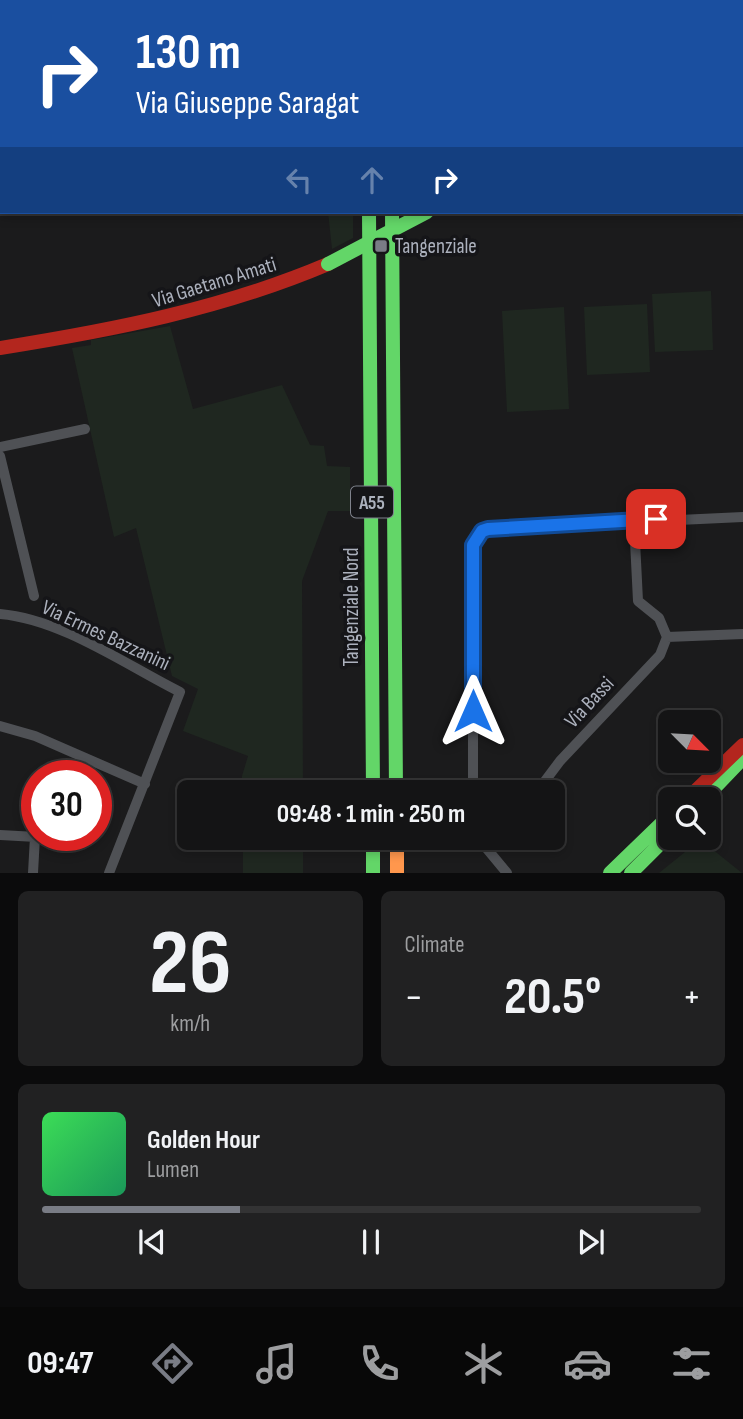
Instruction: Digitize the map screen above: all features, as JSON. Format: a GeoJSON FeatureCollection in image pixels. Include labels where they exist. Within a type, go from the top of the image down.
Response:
{"type":"FeatureCollection","features":[{"type":"Feature","properties":{"kind":"main road","name":"Tangenziale Nord"},"geometry":{"type":"LineString","coordinates":[[369,214],[373,780]]}},
{"type":"Feature","properties":{"kind":"main road","name":"Tangenziale Nord"},"geometry":{"type":"LineString","coordinates":[[392,214],[396,780]]}},
{"type":"Feature","properties":{"kind":"main road","name":"Via Gaetano Amati"},"geometry":{"type":"LineString","coordinates":[[0,348],[169,320],[273,287],[328,264],[423,214]]}},
{"type":"Feature","properties":{"kind":"main road"},"geometry":{"type":"LineString","coordinates":[[699,787],[743,745]]}},
{"type":"Feature","properties":{"kind":"main road"},"geometry":{"type":"LineString","coordinates":[[715,787],[743,758]]}},
{"type":"Feature","properties":{"kind":"main road"},"geometry":{"type":"LineString","coordinates":[[610,873],[658,827]]}},
{"type":"Feature","properties":{"kind":"main road"},"geometry":{"type":"LineString","coordinates":[[631,873],[658,846]]}},
{"type":"Feature","properties":{"kind":"main road"},"geometry":{"type":"LineString","coordinates":[[373,850],[373,873]]}},
{"type":"Feature","properties":{"kind":"main road"},"geometry":{"type":"LineString","coordinates":[[397,850],[397,873]]}},
{"type":"Feature","properties":{"kind":"street"},"geometry":{"type":"LineString","coordinates":[[0,447],[85,429]]}},
{"type":"Feature","properties":{"kind":"street"},"geometry":{"type":"LineString","coordinates":[[0,456],[34,596]]}},
{"type":"Feature","properties":{"kind":"street"},"geometry":{"type":"LineString","coordinates":[[473,780],[475,540],[488,529],[634,520],[743,517]]}},
{"type":"Feature","properties":{"kind":"street"},"geometry":{"type":"LineString","coordinates":[[634,520],[638,601],[659,618],[667,637],[743,634]]}},
{"type":"Feature","properties":{"kind":"street","name":"Via Ermes Bazzanini"},"geometry":{"type":"LineString","coordinates":[[0,614],[15,615],[60,630],[180,692],[145,784]]}},
{"type":"Feature","properties":{"kind":"street","name":"Via Bassi"},"geometry":{"type":"LineString","coordinates":[[546,780],[560,761],[660,655],[667,637]]}},
{"type":"Feature","properties":{"kind":"street"},"geometry":{"type":"LineString","coordinates":[[0,726],[35,736],[145,784],[109,873]]}},
{"type":"Feature","properties":{"kind":"street"},"geometry":{"type":"LineString","coordinates":[[0,835],[21,836]]}},
{"type":"Feature","properties":{"kind":"street"},"geometry":{"type":"LineString","coordinates":[[490,850],[507,873]]}},
{"type":"Feature","properties":{"kind":"street"},"geometry":{"type":"LineString","coordinates":[[33,873],[34,851]]}},
{"type":"Feature","properties":{"kind":"shaded area"},"geometry":{"type":"Polygon","coordinates":[[[328,214],[353,214],[353,238],[332,249],[328,214]]]}},
{"type":"Feature","properties":{"kind":"shaded area"},"geometry":{"type":"Polygon","coordinates":[[[711,291],[713,350],[655,352],[652,294],[711,291]]]}},
{"type":"Feature","properties":{"kind":"shaded area"},"geometry":{"type":"Polygon","coordinates":[[[647,304],[650,372],[587,375],[584,307],[647,304]]]}},
{"type":"Feature","properties":{"kind":"shaded area"},"geometry":{"type":"Polygon","coordinates":[[[564,307],[569,409],[507,412],[502,311],[564,307]]]}},
{"type":"Feature","properties":{"kind":"shaded area"},"geometry":{"type":"Polygon","coordinates":[[[170,326],[193,409],[282,385],[310,445],[324,446],[327,466],[350,467],[350,511],[328,511],[302,581],[303,780],[242,780],[248,756],[183,731],[198,689],[172,676],[136,528],[114,537],[72,348],[91,345],[91,340],[170,326]]]}},
{"type":"Feature","properties":{"kind":"shaded area"},"geometry":{"type":"Polygon","coordinates":[[[243,850],[303,850],[303,873],[243,873],[243,850]]]}},
{"type":"Feature","properties":{"kind":"shaded area"},"geometry":{"type":"Polygon","coordinates":[[[688,850],[713,850],[742,873],[659,873],[688,850]]]}},
{"type":"Feature","properties":{"kind":"traffic: fast"},"geometry":{"type":"LineString","coordinates":[[369,214],[373,780]]}},
{"type":"Feature","properties":{"kind":"traffic: fast"},"geometry":{"type":"LineString","coordinates":[[392,214],[396,780]]}},
{"type":"Feature","properties":{"kind":"traffic: fast"},"geometry":{"type":"LineString","coordinates":[[328,264],[423,214]]}},
{"type":"Feature","properties":{"kind":"traffic: fast"},"geometry":{"type":"LineString","coordinates":[[715,787],[743,758]]}},
{"type":"Feature","properties":{"kind":"traffic: fast"},"geometry":{"type":"LineString","coordinates":[[610,873],[658,827]]}},
{"type":"Feature","properties":{"kind":"traffic: fast"},"geometry":{"type":"LineString","coordinates":[[631,873],[658,846]]}},
{"type":"Feature","properties":{"kind":"traffic: fast"},"geometry":{"type":"LineString","coordinates":[[373,850],[373,873]]}},
{"type":"Feature","properties":{"kind":"traffic: slow"},"geometry":{"type":"LineString","coordinates":[[397,850],[397,873]]}},
{"type":"Feature","properties":{"kind":"traffic: jam"},"geometry":{"type":"LineString","coordinates":[[0,348],[84,334],[207,306],[248,294],[328,264]]}},
{"type":"Feature","properties":{"kind":"traffic: jam"},"geometry":{"type":"LineString","coordinates":[[699,787],[743,745]]}},
{"type":"Feature","properties":{"kind":"place","name":"Tangenziale"},"geometry":{"type":"Point","coordinates":[381,246]}},
{"type":"Feature","properties":{"kind":"route"},"geometry":{"type":"LineString","coordinates":[[473,711],[473,545],[482,531],[656,519]]}}]}
